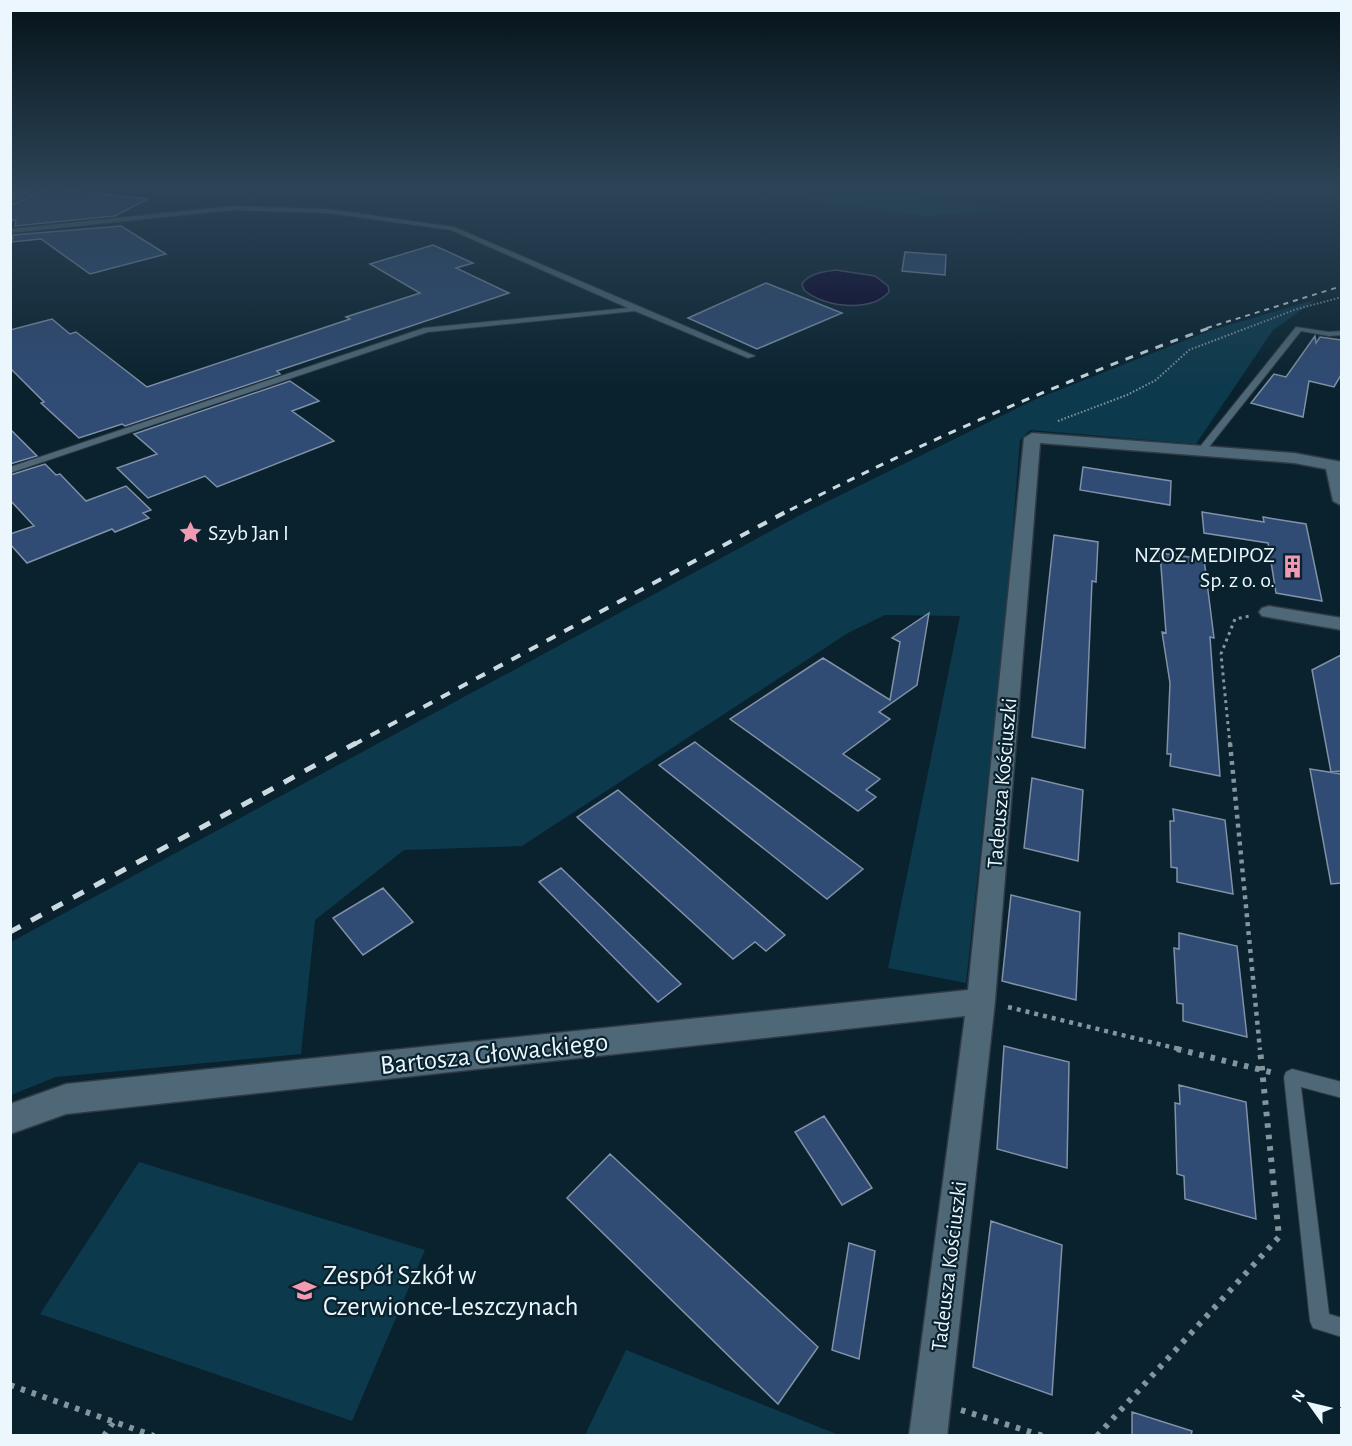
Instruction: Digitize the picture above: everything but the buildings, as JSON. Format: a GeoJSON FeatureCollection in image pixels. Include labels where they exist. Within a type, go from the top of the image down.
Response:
{"type":"FeatureCollection","features":[{"type":"Feature","properties":{"kind":"street"},"geometry":{"type":"LineString","coordinates":[[1032,438],[1294,458],[1337,466],[1341,501]]}},
{"type":"Feature","properties":{"kind":"street","name":"Tadeusza Kościuszki"},"geometry":{"type":"LineString","coordinates":[[927,1436],[981,1000],[1032,438]]}},
{"type":"Feature","properties":{"kind":"street"},"geometry":{"type":"LineString","coordinates":[[1269,612],[1341,624]]}},
{"type":"Feature","properties":{"kind":"street","name":"Bartosza Głowackiego"},"geometry":{"type":"LineString","coordinates":[[10,1119],[66,1099],[981,1000]]}},
{"type":"Feature","properties":{"kind":"lane"},"geometry":{"type":"LineString","coordinates":[[514,255],[751,356]]}},
{"type":"Feature","properties":{"kind":"lane"},"geometry":{"type":"LineString","coordinates":[[10,470],[427,330],[636,309]]}},
{"type":"Feature","properties":{"kind":"lane"},"geometry":{"type":"LineString","coordinates":[[1202,450],[1299,329],[1329,334],[1341,333]]}},
{"type":"Feature","properties":{"kind":"lane"},"geometry":{"type":"LineString","coordinates":[[1341,1090],[1292,1077],[1320,1321],[1341,1328]]}},
{"type":"Feature","properties":{"kind":"path"},"geometry":{"type":"LineString","coordinates":[[1032,438],[1068,415],[1127,395],[1156,380],[1189,350],[1297,309],[1341,297]]}},
{"type":"Feature","properties":{"kind":"path"},"geometry":{"type":"LineString","coordinates":[[1097,1436],[1279,1237],[1221,654],[1235,619],[1269,612]]}},
{"type":"Feature","properties":{"kind":"path"},"geometry":{"type":"LineString","coordinates":[[981,1000],[1292,1077]]}},
{"type":"Feature","properties":{"kind":"path"},"geometry":{"type":"LineString","coordinates":[[10,1385],[154,1436]]}},
{"type":"Feature","properties":{"kind":"path"},"geometry":{"type":"LineString","coordinates":[[932,1400],[1042,1436]]}},
{"type":"Feature","properties":{"kind":"path"},"geometry":{"type":"LineString","coordinates":[[104,1436],[114,1421]]}},
{"type":"Feature","properties":{"kind":"shaded area"},"geometry":{"type":"Polygon","coordinates":[[[836,270],[875,276],[888,286],[889,292],[881,299],[870,303],[846,305],[834,304],[812,296],[804,290],[802,284],[808,277],[836,270]]]}},
{"type":"Feature","properties":{"kind":"shaded area"},"geometry":{"type":"Polygon","coordinates":[[[1317,299],[1273,330],[1196,444],[1030,430],[1020,440],[1007,602],[966,983],[888,968],[960,616],[885,615],[848,633],[522,846],[404,850],[315,920],[301,1054],[56,1077],[11,1095],[11,942],[804,513],[1036,399],[1209,331],[1317,299]]]}},
{"type":"Feature","properties":{"kind":"shaded area"},"geometry":{"type":"Polygon","coordinates":[[[139,1162],[425,1250],[352,1421],[40,1314],[139,1162]]]}},
{"type":"Feature","properties":{"kind":"shaded area"},"geometry":{"type":"Polygon","coordinates":[[[626,1350],[839,1435],[585,1435],[626,1350]]]}},
{"type":"Feature","properties":{"kind":"railway"},"geometry":{"type":"LineString","coordinates":[[1207,328],[1342,286]]}},
{"type":"Feature","properties":{"kind":"railway"},"geometry":{"type":"LineString","coordinates":[[790,510],[893,459],[1051,389],[1212,327]]}},
{"type":"Feature","properties":{"kind":"railway"},"geometry":{"type":"LineString","coordinates":[[353,745],[793,508]]}},
{"type":"Feature","properties":{"kind":"railway"},"geometry":{"type":"LineString","coordinates":[[10,932],[356,743]]}},
{"type":"Feature","properties":{"kind":"place","name":"Szyb Jan I"},"geometry":{"type":"Point","coordinates":[190,532]}},
{"type":"Feature","properties":{"kind":"place","name":"NZOZ MEDIPOZ Sp. z o. o."},"geometry":{"type":"Point","coordinates":[1293,567]}},
{"type":"Feature","properties":{"kind":"place","name":"Zespół Szkół w Czerwionce-Leszczynach"},"geometry":{"type":"Point","coordinates":[305,1291]}}]}
